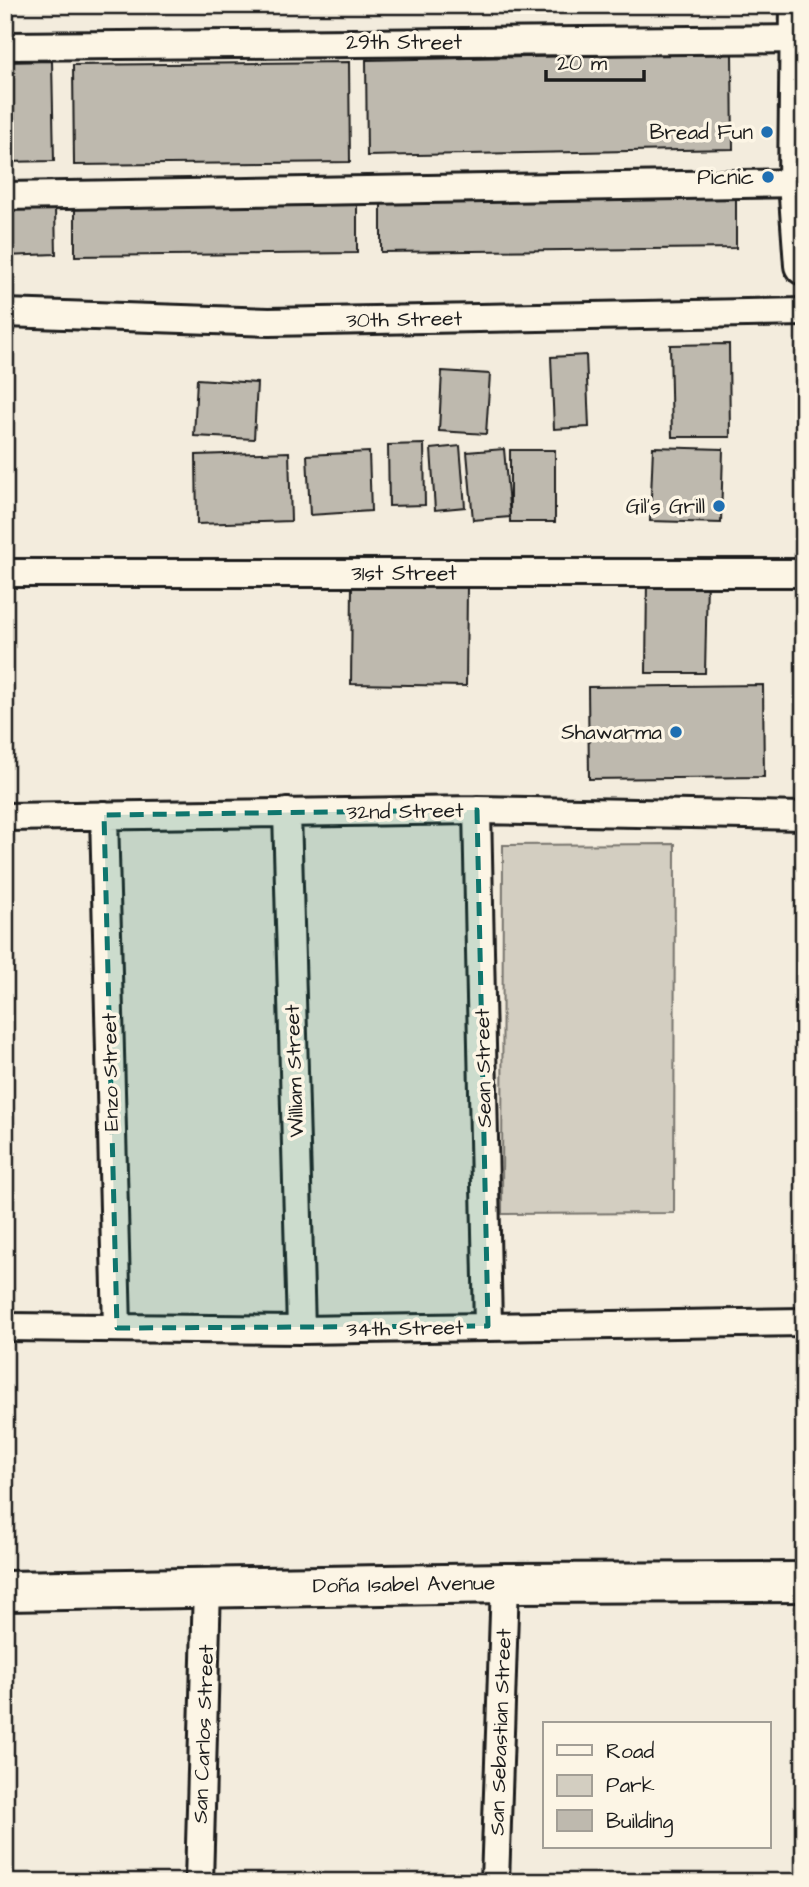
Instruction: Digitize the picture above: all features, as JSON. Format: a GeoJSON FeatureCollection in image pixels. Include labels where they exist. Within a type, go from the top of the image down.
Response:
{"type":"FeatureCollection","features":[{"type":"Feature","properties":{"kind":"street","name":"29th Street"},"geometry":{"type":"LineString","coordinates":[[5,46],[801,28]]}},
{"type":"Feature","properties":{"kind":"street"},"geometry":{"type":"LineString","coordinates":[[801,28],[799,183],[804,265]]}},
{"type":"Feature","properties":{"kind":"street"},"geometry":{"type":"LineString","coordinates":[[5,196],[799,183]]}},
{"type":"Feature","properties":{"kind":"street","name":"30th Street"},"geometry":{"type":"LineString","coordinates":[[5,313],[269,322],[804,312]]}},
{"type":"Feature","properties":{"kind":"street","name":"31st Street"},"geometry":{"type":"LineString","coordinates":[[5,573],[804,573]]}},
{"type":"Feature","properties":{"kind":"street","name":"32nd Street"},"geometry":{"type":"LineString","coordinates":[[5,817],[477,810],[804,816]]}},
{"type":"Feature","properties":{"kind":"street","name":"Sean Street"},"geometry":{"type":"LineString","coordinates":[[477,810],[488,1326]]}},
{"type":"Feature","properties":{"kind":"street","name":"William Street"},"geometry":{"type":"LineString","coordinates":[[287,812],[301,1330]]}},
{"type":"Feature","properties":{"kind":"street","name":"Enzo Street"},"geometry":{"type":"LineString","coordinates":[[103,815],[117,1328]]}},
{"type":"Feature","properties":{"kind":"street","name":"34th Street"},"geometry":{"type":"LineString","coordinates":[[5,1327],[301,1330],[804,1322]]}},
{"type":"Feature","properties":{"kind":"street","name":"Doña Isabel Avenue"},"geometry":{"type":"LineString","coordinates":[[5,1591],[505,1583],[804,1582]]}},
{"type":"Feature","properties":{"kind":"street","name":"San Sebastian Street"},"geometry":{"type":"LineString","coordinates":[[495,1882],[505,1583]]}},
{"type":"Feature","properties":{"kind":"street","name":"San Carlos Street"},"geometry":{"type":"LineString","coordinates":[[199,1882],[207,1587]]}},
{"type":"Feature","properties":{"kind":"highlighted area"},"geometry":{"type":"Polygon","coordinates":[[[477,810],[488,1326],[117,1328],[104,815],[477,810]]]}},
{"type":"Feature","properties":{"kind":"green space"},"geometry":{"type":"Polygon","coordinates":[[[675,844],[674,1213],[502,1214],[503,845],[675,844]]]}},
{"type":"Feature","properties":{"kind":"building"},"geometry":{"type":"Polygon","coordinates":[[[732,53],[733,149],[367,156],[366,60],[732,53]]]}},
{"type":"Feature","properties":{"kind":"building"},"geometry":{"type":"Polygon","coordinates":[[[52,61],[54,161],[5,162],[5,62],[52,61]]]}},
{"type":"Feature","properties":{"kind":"building"},"geometry":{"type":"Polygon","coordinates":[[[349,62],[350,162],[74,165],[73,65],[349,62]]]}},
{"type":"Feature","properties":{"kind":"building"},"geometry":{"type":"Polygon","coordinates":[[[736,196],[736,248],[381,252],[381,200],[736,196]]]}},
{"type":"Feature","properties":{"kind":"building"},"geometry":{"type":"Polygon","coordinates":[[[357,201],[357,253],[75,256],[75,204],[357,201]]]}},
{"type":"Feature","properties":{"kind":"building"},"geometry":{"type":"Polygon","coordinates":[[[55,208],[56,254],[5,256],[5,209],[55,208]]]}},
{"type":"Feature","properties":{"kind":"building"},"geometry":{"type":"Polygon","coordinates":[[[729,344],[730,437],[672,437],[670,345],[729,344]]]}},
{"type":"Feature","properties":{"kind":"building"},"geometry":{"type":"Polygon","coordinates":[[[586,355],[589,427],[554,429],[551,357],[586,355]]]}},
{"type":"Feature","properties":{"kind":"building"},"geometry":{"type":"Polygon","coordinates":[[[442,371],[490,374],[486,434],[439,431],[442,371]]]}},
{"type":"Feature","properties":{"kind":"building"},"geometry":{"type":"Polygon","coordinates":[[[197,379],[257,383],[254,439],[194,436],[197,379]]]}},
{"type":"Feature","properties":{"kind":"building"},"geometry":{"type":"Polygon","coordinates":[[[424,444],[425,505],[389,506],[388,445],[424,444]]]}},
{"type":"Feature","properties":{"kind":"building"},"geometry":{"type":"Polygon","coordinates":[[[460,446],[465,507],[435,510],[431,449],[460,446]]]}},
{"type":"Feature","properties":{"kind":"building"},"geometry":{"type":"Polygon","coordinates":[[[653,447],[723,449],[721,523],[650,521],[653,447]]]}},
{"type":"Feature","properties":{"kind":"building"},"geometry":{"type":"Polygon","coordinates":[[[504,449],[510,517],[473,520],[467,452],[504,449]]]}},
{"type":"Feature","properties":{"kind":"building"},"geometry":{"type":"Polygon","coordinates":[[[510,450],[555,450],[555,522],[510,522],[510,450]]]}},
{"type":"Feature","properties":{"kind":"building"},"geometry":{"type":"Polygon","coordinates":[[[289,452],[291,521],[197,524],[196,455],[289,452]]]}},
{"type":"Feature","properties":{"kind":"building"},"geometry":{"type":"Polygon","coordinates":[[[369,452],[371,511],[310,515],[307,455],[369,452]]]}},
{"type":"Feature","properties":{"kind":"building"},"geometry":{"type":"Polygon","coordinates":[[[647,578],[707,578],[705,673],[646,673],[647,578]]]}},
{"type":"Feature","properties":{"kind":"building"},"geometry":{"type":"Polygon","coordinates":[[[352,585],[467,587],[466,686],[351,684],[352,585]]]}},
{"type":"Feature","properties":{"kind":"building","name":"Shawarma"},"geometry":{"type":"Polygon","coordinates":[[[763,685],[764,777],[589,779],[588,687],[763,685]]]}},
{"type":"Feature","properties":{"kind":"place","name":"Bread Fun"},"geometry":{"type":"Point","coordinates":[767,132]}},
{"type":"Feature","properties":{"kind":"place","name":"Picnic"},"geometry":{"type":"Point","coordinates":[768,177]}},
{"type":"Feature","properties":{"kind":"place","name":"Gil's Grill"},"geometry":{"type":"Point","coordinates":[719,506]}},
{"type":"Feature","properties":{"kind":"place","name":"Shawarma"},"geometry":{"type":"Point","coordinates":[676,732]}}]}
